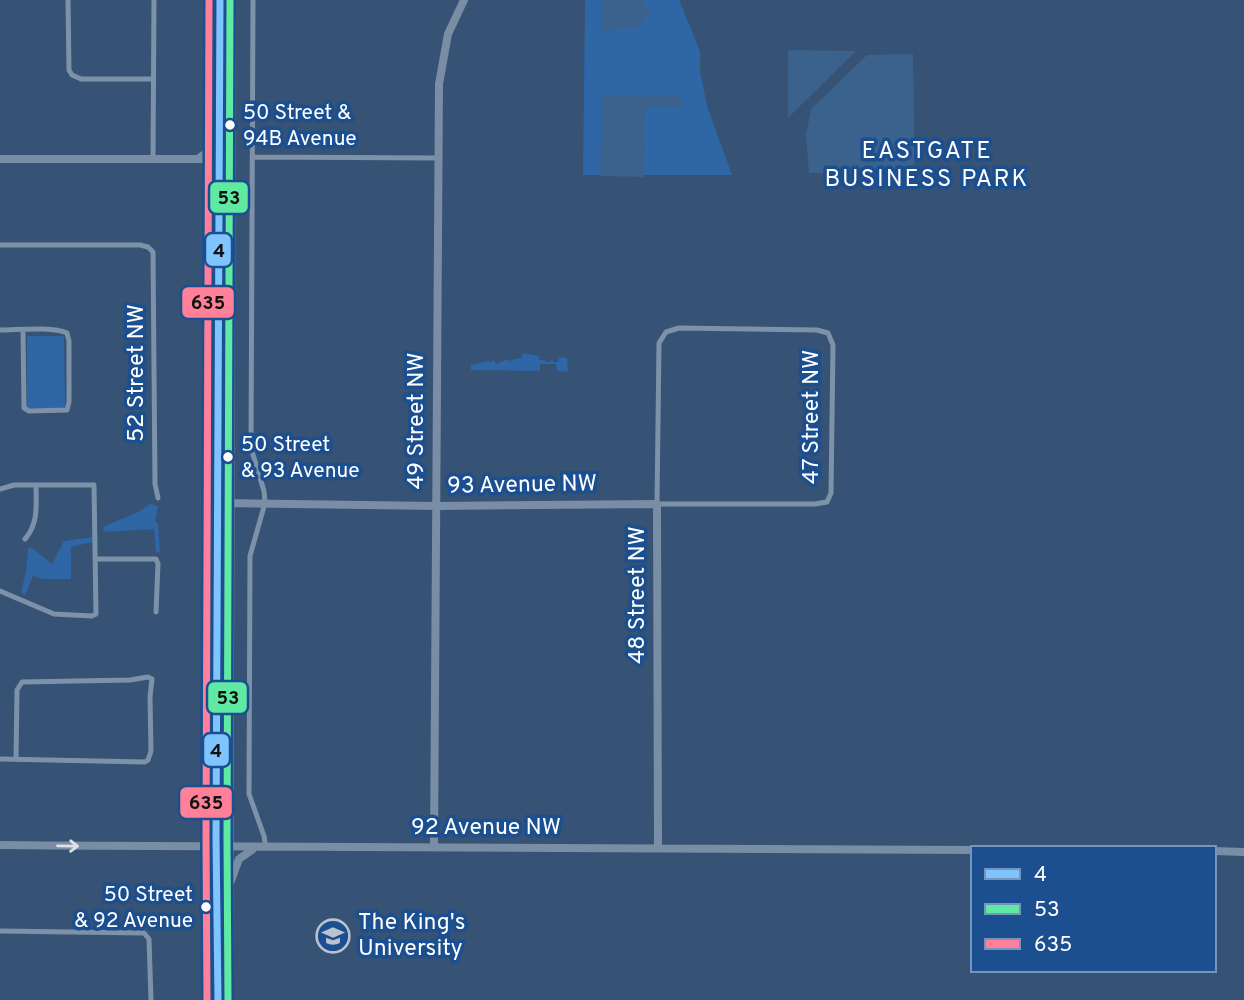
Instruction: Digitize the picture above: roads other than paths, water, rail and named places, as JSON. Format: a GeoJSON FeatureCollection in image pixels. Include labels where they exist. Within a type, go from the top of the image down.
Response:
{"type":"FeatureCollection","features":[{"type":"Feature","properties":{"kind":"main road"},"geometry":{"type":"LineString","coordinates":[[218,1000],[216,848],[220,0]]}},
{"type":"Feature","properties":{"kind":"main road"},"geometry":{"type":"LineString","coordinates":[[229,1000],[232,0]]}},
{"type":"Feature","properties":{"kind":"main road","name":"49 Street NW"},"geometry":{"type":"LineString","coordinates":[[434,847],[440,67],[448,34],[464,0]]}},
{"type":"Feature","properties":{"kind":"main road"},"geometry":{"type":"LineString","coordinates":[[198,159],[209,151],[219,127]]}},
{"type":"Feature","properties":{"kind":"main road"},"geometry":{"type":"LineString","coordinates":[[0,159],[231,159]]}},
{"type":"Feature","properties":{"kind":"main road","name":"93 Avenue NW"},"geometry":{"type":"LineString","coordinates":[[217,502],[437,506],[657,504]]}},
{"type":"Feature","properties":{"kind":"main road","name":"48 Street NW"},"geometry":{"type":"LineString","coordinates":[[657,504],[657,848]]}},
{"type":"Feature","properties":{"kind":"main road","name":"92 Avenue NW"},"geometry":{"type":"LineString","coordinates":[[0,845],[971,850]]}},
{"type":"Feature","properties":{"kind":"main road"},"geometry":{"type":"LineString","coordinates":[[228,890],[239,859],[262,848]]}},
{"type":"Feature","properties":{"kind":"main road"},"geometry":{"type":"LineString","coordinates":[[1216,851],[1244,852]]}},
{"type":"Feature","properties":{"kind":"street"},"geometry":{"type":"LineString","coordinates":[[68,0],[69,67],[72,75],[80,79],[153,79]]}},
{"type":"Feature","properties":{"kind":"street"},"geometry":{"type":"LineString","coordinates":[[153,159],[154,0]]}},
{"type":"Feature","properties":{"kind":"street"},"geometry":{"type":"LineString","coordinates":[[253,0],[251,448],[265,503],[250,556],[249,794],[264,836],[262,848]]}},
{"type":"Feature","properties":{"kind":"street"},"geometry":{"type":"LineString","coordinates":[[253,157],[438,158]]}},
{"type":"Feature","properties":{"kind":"street","name":"52 Street NW"},"geometry":{"type":"LineString","coordinates":[[0,245],[140,245],[151,249],[155,269],[155,484],[158,498]]}},
{"type":"Feature","properties":{"kind":"street","name":"47 Street NW"},"geometry":{"type":"LineString","coordinates":[[659,342],[666,332],[679,328],[817,330],[828,333],[833,345],[831,494],[827,502]]}},
{"type":"Feature","properties":{"kind":"street"},"geometry":{"type":"LineString","coordinates":[[0,330],[23,330],[60,330],[67,333],[68,408],[63,411],[29,411],[24,408],[23,330]]}},
{"type":"Feature","properties":{"kind":"street","name":"48 Street NW"},"geometry":{"type":"LineString","coordinates":[[657,504],[659,342]]}},
{"type":"Feature","properties":{"kind":"street"},"geometry":{"type":"LineString","coordinates":[[0,489],[14,485],[94,485],[94,615],[54,614],[0,591]]}},
{"type":"Feature","properties":{"kind":"street"},"geometry":{"type":"LineString","coordinates":[[25,538],[36,518],[36,485]]}},
{"type":"Feature","properties":{"kind":"street","name":"93 Avenue NW"},"geometry":{"type":"LineString","coordinates":[[657,504],[827,502]]}},
{"type":"Feature","properties":{"kind":"street"},"geometry":{"type":"LineString","coordinates":[[96,559],[156,559],[156,612]]}},
{"type":"Feature","properties":{"kind":"street"},"geometry":{"type":"LineString","coordinates":[[0,759],[148,760],[151,751],[152,679],[22,681],[17,690],[16,759]]}},
{"type":"Feature","properties":{"kind":"street"},"geometry":{"type":"LineString","coordinates":[[0,931],[140,932],[149,939],[151,1000]]}},
{"type":"Feature","properties":{"kind":"place","name":"50 Street & 94B Avenue"},"geometry":{"type":"Point","coordinates":[230,125]}},
{"type":"Feature","properties":{"kind":"place","name":"50 Street & 93 Avenue"},"geometry":{"type":"Point","coordinates":[228,457]}},
{"type":"Feature","properties":{"kind":"place","name":"50 Street & 92 Avenue"},"geometry":{"type":"Point","coordinates":[206,907]}},
{"type":"Feature","properties":{"kind":"place","name":"The King's University"},"geometry":{"type":"Point","coordinates":[333,936]}},
{"type":"Feature","properties":{"kind":"district","name":"EASTGATE BUSINESS PARK"},"geometry":{"type":"Point","coordinates":[927,166]}}]}
